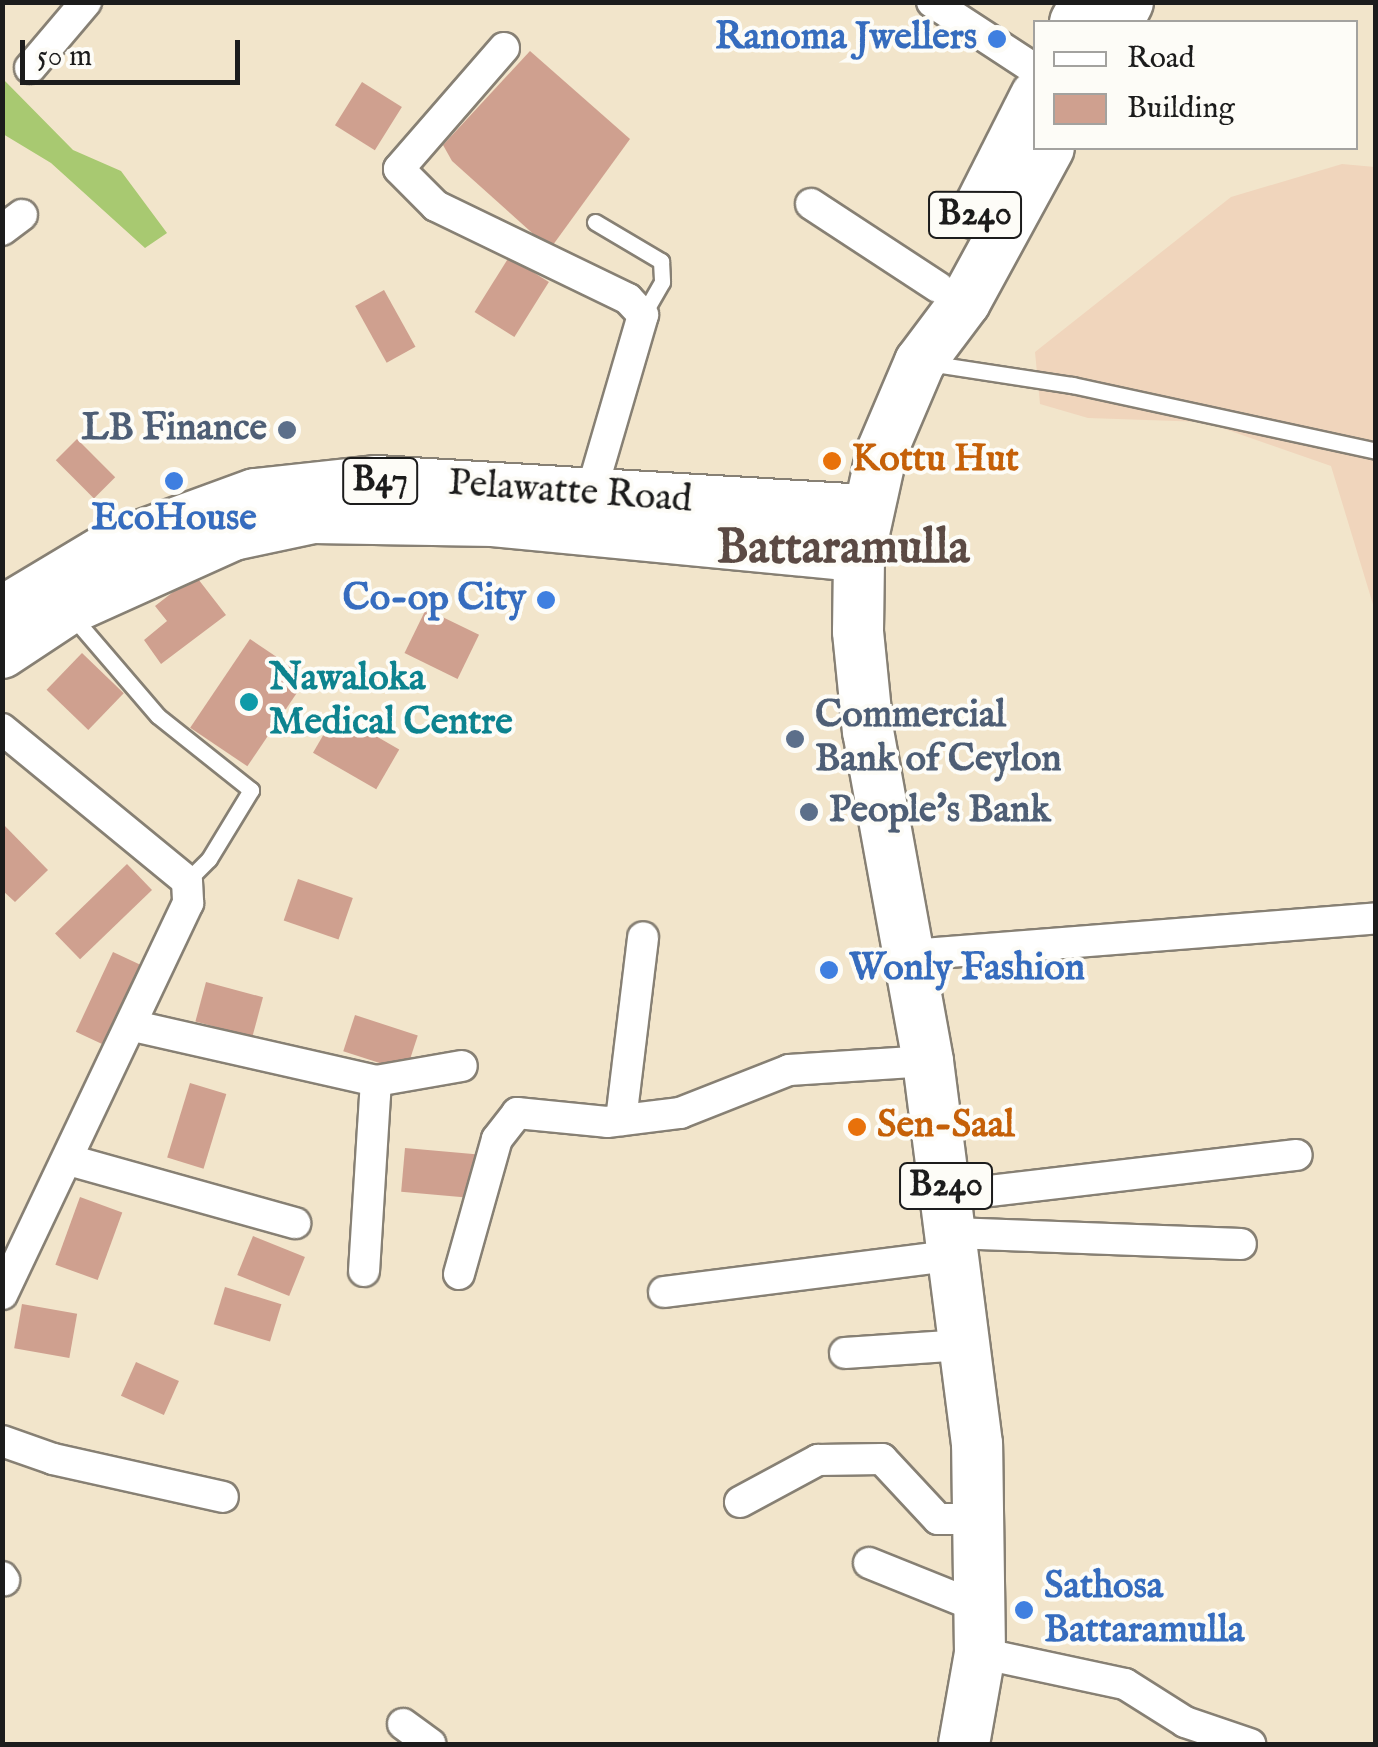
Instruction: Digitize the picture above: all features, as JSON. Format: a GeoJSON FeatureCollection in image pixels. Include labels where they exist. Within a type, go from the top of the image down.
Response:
{"type":"FeatureCollection","features":[{"type":"Feature","properties":{"kind":"main road","name":"B240"},"geometry":{"type":"LineString","coordinates":[[964,1744],[980,1631],[982,1519],[952,1228],[928,1061],[868,732],[858,631],[862,533],[882,451],[926,350],[938,287],[1033,100]]}},
{"type":"Feature","properties":{"kind":"main road","name":"B240"},"geometry":{"type":"LineString","coordinates":[[926,350],[965,302],[1049,150]]}},
{"type":"Feature","properties":{"kind":"main road","name":"B47"},"geometry":{"type":"LineString","coordinates":[[783,527],[882,451]]}},
{"type":"Feature","properties":{"kind":"main road","name":"Pelawatte Road"},"geometry":{"type":"LineString","coordinates":[[2,612],[110,547],[256,494],[377,480],[585,512],[862,533]]}},
{"type":"Feature","properties":{"kind":"main road","name":"Pelawatte Road"},"geometry":{"type":"LineString","coordinates":[[2,652],[67,610],[233,535],[314,518],[585,512]]}},
{"type":"Feature","properties":{"kind":"main road"},"geometry":{"type":"LineString","coordinates":[[783,527],[858,631]]}},
{"type":"Feature","properties":{"kind":"street"},"geometry":{"type":"LineString","coordinates":[[30,68],[86,2]]}},
{"type":"Feature","properties":{"kind":"street"},"geometry":{"type":"LineString","coordinates":[[932,2],[1033,68]]}},
{"type":"Feature","properties":{"kind":"street"},"geometry":{"type":"LineString","coordinates":[[504,48],[399,169],[436,206],[628,299],[643,315],[585,512]]}},
{"type":"Feature","properties":{"kind":"street"},"geometry":{"type":"LineString","coordinates":[[812,204],[938,287]]}},
{"type":"Feature","properties":{"kind":"street"},"geometry":{"type":"LineString","coordinates":[[2,729],[187,881],[188,903],[134,1026],[2,1294]]}},
{"type":"Feature","properties":{"kind":"street"},"geometry":{"type":"LineString","coordinates":[[910,955],[1376,918]]}},
{"type":"Feature","properties":{"kind":"street"},"geometry":{"type":"LineString","coordinates":[[621,1120],[644,937]]}},
{"type":"Feature","properties":{"kind":"street"},"geometry":{"type":"LineString","coordinates":[[134,1026],[376,1081],[462,1066]]}},
{"type":"Feature","properties":{"kind":"street"},"geometry":{"type":"LineString","coordinates":[[459,1274],[503,1122],[517,1113],[621,1120],[680,1113],[789,1070],[928,1061]]}},
{"type":"Feature","properties":{"kind":"street"},"geometry":{"type":"LineString","coordinates":[[364,1271],[376,1081]]}},
{"type":"Feature","properties":{"kind":"street"},"geometry":{"type":"LineString","coordinates":[[664,1292],[1296,1154]]}},
{"type":"Feature","properties":{"kind":"street"},"geometry":{"type":"LineString","coordinates":[[69,1160],[295,1223]]}},
{"type":"Feature","properties":{"kind":"street"},"geometry":{"type":"LineString","coordinates":[[952,1228],[1240,1244]]}},
{"type":"Feature","properties":{"kind":"street"},"geometry":{"type":"LineString","coordinates":[[845,1353],[963,1346]]}},
{"type":"Feature","properties":{"kind":"street"},"geometry":{"type":"LineString","coordinates":[[2,1441],[53,1460],[224,1497]]}},
{"type":"Feature","properties":{"kind":"street"},"geometry":{"type":"LineString","coordinates":[[740,1502],[818,1460],[882,1460],[938,1519],[982,1519]]}},
{"type":"Feature","properties":{"kind":"street"},"geometry":{"type":"LineString","coordinates":[[869,1563],[980,1631],[1125,1684],[1185,1722],[1250,1744]]}},
{"type":"Feature","properties":{"kind":"street"},"geometry":{"type":"LineString","coordinates":[[403,1724],[431,1744]]}},
{"type":"Feature","properties":{"kind":"lane"},"geometry":{"type":"LineString","coordinates":[[595,222],[661,261],[662,282],[643,315]]}},
{"type":"Feature","properties":{"kind":"lane"},"geometry":{"type":"LineString","coordinates":[[926,350],[1376,451]]}},
{"type":"Feature","properties":{"kind":"lane"},"geometry":{"type":"LineString","coordinates":[[67,610],[158,716],[251,790],[187,881]]}},
{"type":"Feature","properties":{"kind":"shaded area"},"geometry":{"type":"Polygon","coordinates":[[[1342,164],[1375,167],[1375,611],[1331,466],[1205,422],[1088,418],[1040,404],[1035,352],[1231,197],[1342,164]]]}},
{"type":"Feature","properties":{"kind":"green space"},"geometry":{"type":"Polygon","coordinates":[[[3,79],[73,150],[121,171],[167,233],[145,248],[51,163],[3,134],[3,79]]]}},
{"type":"Feature","properties":{"kind":"building"},"geometry":{"type":"Polygon","coordinates":[[[530,51],[630,139],[550,249],[452,161],[443,145],[530,51]]]}},
{"type":"Feature","properties":{"kind":"building"},"geometry":{"type":"Polygon","coordinates":[[[362,82],[402,107],[375,150],[335,125],[362,82]]]}},
{"type":"Feature","properties":{"kind":"building"},"geometry":{"type":"Polygon","coordinates":[[[509,257],[549,282],[514,337],[475,312],[509,257]]]}},
{"type":"Feature","properties":{"kind":"building"},"geometry":{"type":"Polygon","coordinates":[[[384,290],[416,347],[387,363],[355,306],[384,290]]]}},
{"type":"Feature","properties":{"kind":"building"},"geometry":{"type":"Polygon","coordinates":[[[77,439],[115,477],[94,498],[56,460],[77,439]]]}},
{"type":"Feature","properties":{"kind":"building"},"geometry":{"type":"Polygon","coordinates":[[[195,575],[226,615],[161,664],[144,640],[167,621],[155,606],[195,575]]]}},
{"type":"Feature","properties":{"kind":"building"},"geometry":{"type":"Polygon","coordinates":[[[426,609],[479,635],[458,679],[405,653],[426,609]]]}},
{"type":"Feature","properties":{"kind":"building","name":"Nawaloka Medical Centre"},"geometry":{"type":"Polygon","coordinates":[[[250,639],[307,678],[247,766],[190,728],[250,639]]]}},
{"type":"Feature","properties":{"kind":"building"},"geometry":{"type":"Polygon","coordinates":[[[82,653],[124,693],[88,730],[47,690],[82,653]]]}},
{"type":"Feature","properties":{"kind":"building"},"geometry":{"type":"Polygon","coordinates":[[[336,713],[399,750],[376,789],[313,753],[336,713]]]}},
{"type":"Feature","properties":{"kind":"building"},"geometry":{"type":"Polygon","coordinates":[[[2,823],[48,870],[15,902],[2,890],[2,823]]]}},
{"type":"Feature","properties":{"kind":"building"},"geometry":{"type":"Polygon","coordinates":[[[127,864],[152,890],[80,959],[55,933],[127,864]]]}},
{"type":"Feature","properties":{"kind":"building"},"geometry":{"type":"Polygon","coordinates":[[[298,879],[353,898],[339,939],[284,921],[298,879]]]}},
{"type":"Feature","properties":{"kind":"building"},"geometry":{"type":"Polygon","coordinates":[[[113,952],[151,970],[114,1050],[76,1032],[113,952]]]}},
{"type":"Feature","properties":{"kind":"building"},"geometry":{"type":"Polygon","coordinates":[[[206,982],[263,997],[252,1037],[195,1022],[206,982]]]}},
{"type":"Feature","properties":{"kind":"building"},"geometry":{"type":"Polygon","coordinates":[[[355,1015],[418,1035],[406,1072],[343,1051],[355,1015]]]}},
{"type":"Feature","properties":{"kind":"building"},"geometry":{"type":"Polygon","coordinates":[[[190,1083],[226,1094],[204,1169],[167,1158],[190,1083]]]}},
{"type":"Feature","properties":{"kind":"building"},"geometry":{"type":"Polygon","coordinates":[[[405,1148],[476,1154],[472,1198],[401,1192],[405,1148]]]}},
{"type":"Feature","properties":{"kind":"building"},"geometry":{"type":"Polygon","coordinates":[[[80,1197],[122,1212],[98,1280],[55,1265],[80,1197]]]}},
{"type":"Feature","properties":{"kind":"building"},"geometry":{"type":"Polygon","coordinates":[[[253,1236],[305,1257],[289,1296],[237,1275],[253,1236]]]}},
{"type":"Feature","properties":{"kind":"building"},"geometry":{"type":"Polygon","coordinates":[[[225,1287],[281,1304],[270,1342],[214,1324],[225,1287]]]}},
{"type":"Feature","properties":{"kind":"building"},"geometry":{"type":"Polygon","coordinates":[[[22,1304],[77,1314],[69,1358],[14,1348],[22,1304]]]}},
{"type":"Feature","properties":{"kind":"building"},"geometry":{"type":"Polygon","coordinates":[[[136,1362],[179,1381],[164,1415],[121,1396],[136,1362]]]}},
{"type":"Feature","properties":{"kind":"place","name":"Ranoma Jwellers"},"geometry":{"type":"Point","coordinates":[997,39]}},
{"type":"Feature","properties":{"kind":"place","name":"LB Finance"},"geometry":{"type":"Point","coordinates":[287,430]}},
{"type":"Feature","properties":{"kind":"place","name":"Kottu Hut"},"geometry":{"type":"Point","coordinates":[832,461]}},
{"type":"Feature","properties":{"kind":"place","name":"EcoHouse"},"geometry":{"type":"Point","coordinates":[174,481]}},
{"type":"Feature","properties":{"kind":"place","name":"Co-op City"},"geometry":{"type":"Point","coordinates":[546,600]}},
{"type":"Feature","properties":{"kind":"place","name":"Nawaloka Medical Centre"},"geometry":{"type":"Point","coordinates":[249,702]}},
{"type":"Feature","properties":{"kind":"place","name":"Commercial Bank of Ceylon"},"geometry":{"type":"Point","coordinates":[795,739]}},
{"type":"Feature","properties":{"kind":"place","name":"People's Bank"},"geometry":{"type":"Point","coordinates":[809,812]}},
{"type":"Feature","properties":{"kind":"place","name":"Wonly Fashion"},"geometry":{"type":"Point","coordinates":[829,970]}},
{"type":"Feature","properties":{"kind":"place","name":"Sen-Saal"},"geometry":{"type":"Point","coordinates":[857,1127]}},
{"type":"Feature","properties":{"kind":"place","name":"Sathosa Battaramulla"},"geometry":{"type":"Point","coordinates":[1024,1610]}},
{"type":"Feature","properties":{"kind":"district","name":"Battaramulla"},"geometry":{"type":"Point","coordinates":[843,550]}}]}
